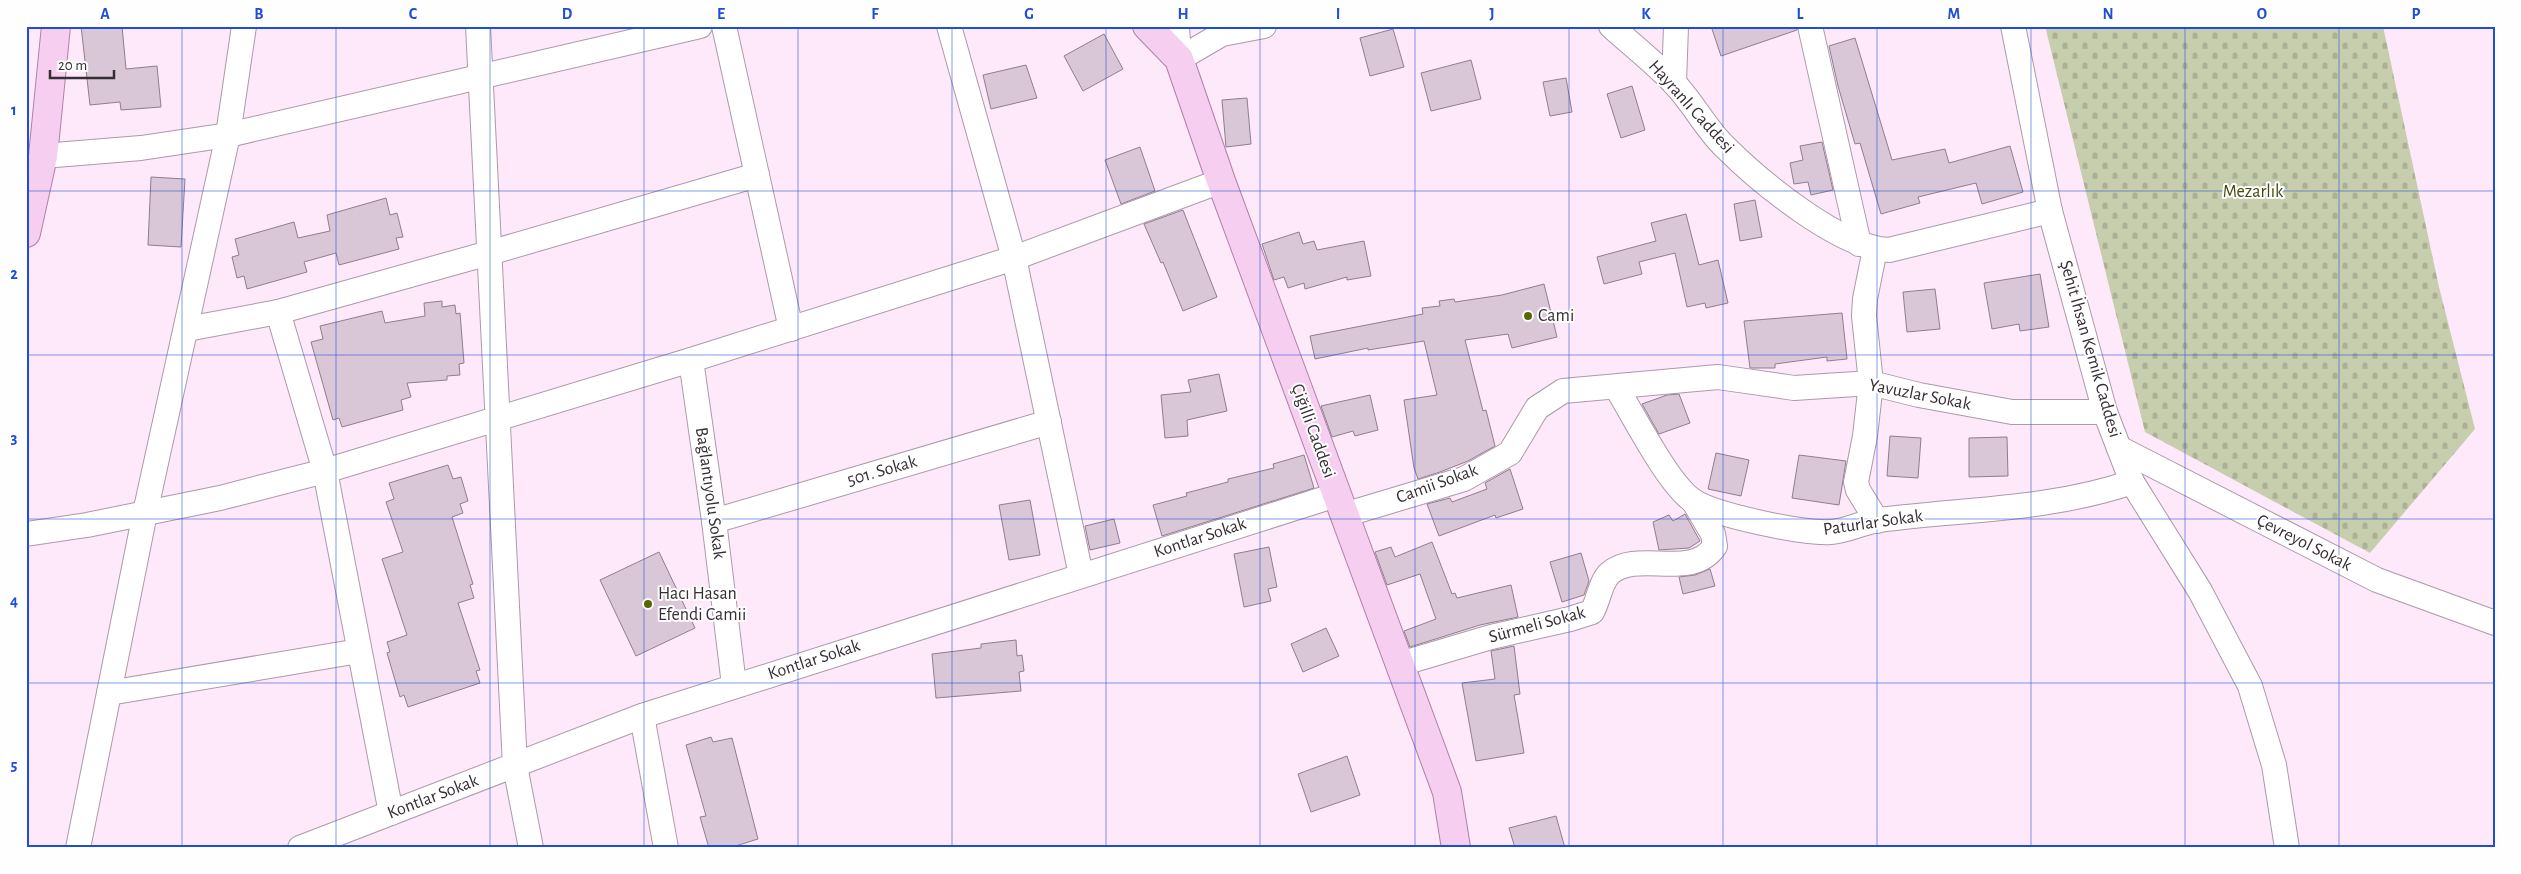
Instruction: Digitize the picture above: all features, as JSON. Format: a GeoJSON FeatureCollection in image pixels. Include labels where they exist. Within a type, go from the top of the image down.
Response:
{"type":"FeatureCollection","features":[{"type":"Feature","properties":{"kind":"main road"},"geometry":{"type":"LineString","coordinates":[[26,233],[43,156],[56,26]]}},
{"type":"Feature","properties":{"kind":"main road","name":"Çiğilli Caddesi"},"geometry":{"type":"LineString","coordinates":[[1147,26],[1179,59],[1221,181],[1447,792],[1456,848]]}},
{"type":"Feature","properties":{"kind":"street"},"geometry":{"type":"LineString","coordinates":[[78,848],[145,514],[228,135],[244,26]]}},
{"type":"Feature","properties":{"kind":"street"},"geometry":{"type":"LineString","coordinates":[[478,26],[515,766],[531,848]]}},
{"type":"Feature","properties":{"kind":"street"},"geometry":{"type":"LineString","coordinates":[[724,26],[791,330]]}},
{"type":"Feature","properties":{"kind":"street"},"geometry":{"type":"LineString","coordinates":[[949,26],[1014,258],[1081,575]]}},
{"type":"Feature","properties":{"kind":"street"},"geometry":{"type":"LineString","coordinates":[[1176,26],[1179,59],[1222,34],[1264,26]]}},
{"type":"Feature","properties":{"kind":"street","name":"Hayranlı Caddesi"},"geometry":{"type":"LineString","coordinates":[[1611,26],[1674,83],[1724,147],[1798,209],[1867,247]]}},
{"type":"Feature","properties":{"kind":"street"},"geometry":{"type":"LineString","coordinates":[[1674,83],[1676,26]]}},
{"type":"Feature","properties":{"kind":"street"},"geometry":{"type":"LineString","coordinates":[[1810,26],[1867,247],[1864,307],[1871,382],[1865,436],[1856,482],[1858,490],[1876,520]]}},
{"type":"Feature","properties":{"kind":"street","name":"Şehit İhsan Kemik Caddesi"},"geometry":{"type":"LineString","coordinates":[[2013,26],[2050,211],[2105,412],[2132,482],[2200,591],[2250,686],[2274,765],[2287,848]]}},
{"type":"Feature","properties":{"kind":"street"},"geometry":{"type":"LineString","coordinates":[[43,156],[141,148],[228,135],[481,78],[692,27]]}},
{"type":"Feature","properties":{"kind":"street"},"geometry":{"type":"LineString","coordinates":[[187,329],[278,312],[757,175]]}},
{"type":"Feature","properties":{"kind":"street"},"geometry":{"type":"LineString","coordinates":[[26,534],[145,514],[220,498],[325,471],[791,330],[1014,258],[1221,181]]}},
{"type":"Feature","properties":{"kind":"street"},"geometry":{"type":"LineString","coordinates":[[1867,247],[1889,250],[2050,211]]}},
{"type":"Feature","properties":{"kind":"street"},"geometry":{"type":"LineString","coordinates":[[278,312],[325,471],[391,813]]}},
{"type":"Feature","properties":{"kind":"street","name":"Bağlantıyolu Sokak"},"geometry":{"type":"LineString","coordinates":[[691,360],[714,520],[734,685]]}},
{"type":"Feature","properties":{"kind":"street","name":"Yavuzlar Sokak"},"geometry":{"type":"LineString","coordinates":[[1616,387],[1718,377],[1794,388],[1871,382],[1919,395],[2012,412],[2105,412]]}},
{"type":"Feature","properties":{"kind":"street"},"geometry":{"type":"LineString","coordinates":[[1616,387],[1668,472],[1684,494],[1694,502]]}},
{"type":"Feature","properties":{"kind":"street","name":"Camii Sokak"},"geometry":{"type":"LineString","coordinates":[[1340,505],[1464,479],[1510,453],[1537,408],[1562,391],[1616,387]]}},
{"type":"Feature","properties":{"kind":"street","name":"501. Sokak"},"geometry":{"type":"LineString","coordinates":[[714,520],[1049,422]]}},
{"type":"Feature","properties":{"kind":"street","name":"Çevreyol Sokak"},"geometry":{"type":"LineString","coordinates":[[2119,448],[2377,580],[2495,623]]}},
{"type":"Feature","properties":{"kind":"street","name":"Paturlar Sokak"},"geometry":{"type":"LineString","coordinates":[[1694,502],[1784,528],[1831,532],[1876,520],[2043,503],[2083,496],[2132,482]]}},
{"type":"Feature","properties":{"kind":"street","name":"Sürmeli Sokak"},"geometry":{"type":"LineString","coordinates":[[1400,664],[1525,628],[1583,616],[1592,612],[1609,574],[1620,567],[1635,562],[1667,566],[1710,554],[1715,546],[1713,534],[1694,502]]}},
{"type":"Feature","properties":{"kind":"street","name":"Kontlar Sokak"},"geometry":{"type":"LineString","coordinates":[[300,848],[642,716],[734,685],[1081,575],[1340,505]]}},
{"type":"Feature","properties":{"kind":"street"},"geometry":{"type":"LineString","coordinates":[[109,693],[359,651]]}},
{"type":"Feature","properties":{"kind":"street"},"geometry":{"type":"LineString","coordinates":[[642,716],[666,848]]}},
{"type":"Feature","properties":{"kind":"green space","name":"Mezarlık"},"geometry":{"type":"Polygon","coordinates":[[[2045,26],[2383,26],[2439,287],[2475,429],[2370,553],[2145,432],[2045,26]]]}},
{"type":"Feature","properties":{"kind":"building"},"geometry":{"type":"Polygon","coordinates":[[[81,26],[122,26],[126,69],[157,66],[161,107],[121,110],[120,102],[90,105],[81,26]]]}},
{"type":"Feature","properties":{"kind":"building"},"geometry":{"type":"Polygon","coordinates":[[[1711,26],[1797,26],[1797,30],[1721,56],[1711,26]]]}},
{"type":"Feature","properties":{"kind":"building"},"geometry":{"type":"Polygon","coordinates":[[[1393,29],[1404,67],[1370,76],[1360,38],[1393,29]]]}},
{"type":"Feature","properties":{"kind":"building"},"geometry":{"type":"Polygon","coordinates":[[[1104,34],[1123,69],[1083,91],[1064,56],[1104,34]]]}},
{"type":"Feature","properties":{"kind":"building"},"geometry":{"type":"Polygon","coordinates":[[[1855,38],[1892,160],[1945,149],[1949,163],[2010,146],[2023,192],[1982,204],[1976,183],[1918,197],[1920,203],[1881,214],[1860,143],[1855,144],[1838,86],[1829,46],[1855,38]]]}},
{"type":"Feature","properties":{"kind":"building"},"geometry":{"type":"Polygon","coordinates":[[[1471,60],[1481,99],[1431,111],[1421,73],[1471,60]]]}},
{"type":"Feature","properties":{"kind":"building"},"geometry":{"type":"Polygon","coordinates":[[[1026,65],[1037,98],[991,109],[983,75],[1026,65]]]}},
{"type":"Feature","properties":{"kind":"building"},"geometry":{"type":"Polygon","coordinates":[[[1566,78],[1572,112],[1550,116],[1543,82],[1566,78]]]}},
{"type":"Feature","properties":{"kind":"building"},"geometry":{"type":"Polygon","coordinates":[[[1632,86],[1645,130],[1621,138],[1607,94],[1632,86]]]}},
{"type":"Feature","properties":{"kind":"building"},"geometry":{"type":"Polygon","coordinates":[[[1247,98],[1251,144],[1226,147],[1222,100],[1247,98]]]}},
{"type":"Feature","properties":{"kind":"building"},"geometry":{"type":"Polygon","coordinates":[[[1822,142],[1833,190],[1811,195],[1808,182],[1794,184],[1790,163],[1803,160],[1800,146],[1822,142]]]}},
{"type":"Feature","properties":{"kind":"building"},"geometry":{"type":"Polygon","coordinates":[[[1140,147],[1155,191],[1121,204],[1105,160],[1140,147]]]}},
{"type":"Feature","properties":{"kind":"building"},"geometry":{"type":"Polygon","coordinates":[[[151,177],[185,179],[181,247],[148,245],[151,177]]]}},
{"type":"Feature","properties":{"kind":"building"},"geometry":{"type":"Polygon","coordinates":[[[386,198],[390,215],[397,213],[403,237],[396,238],[399,249],[339,265],[336,253],[304,262],[307,272],[247,289],[244,276],[237,278],[232,257],[239,255],[235,239],[294,222],[298,238],[330,231],[327,215],[386,198]]]}},
{"type":"Feature","properties":{"kind":"building"},"geometry":{"type":"Polygon","coordinates":[[[1755,200],[1762,237],[1740,241],[1734,204],[1755,200]]]}},
{"type":"Feature","properties":{"kind":"building"},"geometry":{"type":"Polygon","coordinates":[[[1183,210],[1217,297],[1183,311],[1163,262],[1161,263],[1144,224],[1183,210]]]}},
{"type":"Feature","properties":{"kind":"building"},"geometry":{"type":"Polygon","coordinates":[[[1686,214],[1699,265],[1718,260],[1728,303],[1706,308],[1705,303],[1687,307],[1675,253],[1639,262],[1642,274],[1604,284],[1597,257],[1656,241],[1651,223],[1686,214]]]}},
{"type":"Feature","properties":{"kind":"building"},"geometry":{"type":"Polygon","coordinates":[[[1299,232],[1303,244],[1314,241],[1317,250],[1364,241],[1371,276],[1347,280],[1347,277],[1305,289],[1304,283],[1288,288],[1284,277],[1274,280],[1262,244],[1299,232]]]}},
{"type":"Feature","properties":{"kind":"building"},"geometry":{"type":"Polygon","coordinates":[[[2040,274],[2049,327],[2020,331],[2019,324],[1992,329],[1984,283],[2040,274]]]}},
{"type":"Feature","properties":{"kind":"building"},"geometry":{"type":"Polygon","coordinates":[[[1544,284],[1557,337],[1512,348],[1508,334],[1465,340],[1483,411],[1486,410],[1495,446],[1468,461],[1440,472],[1418,479],[1414,468],[1404,400],[1437,395],[1424,341],[1368,350],[1368,348],[1315,359],[1310,336],[1423,314],[1422,308],[1440,306],[1439,301],[1454,299],[1455,302],[1502,295],[1544,284]]]}},
{"type":"Feature","properties":{"kind":"building"},"geometry":{"type":"Polygon","coordinates":[[[1935,289],[1940,329],[1907,332],[1903,292],[1935,289]]]}},
{"type":"Feature","properties":{"kind":"building"},"geometry":{"type":"Polygon","coordinates":[[[442,301],[442,307],[455,305],[456,314],[460,313],[464,363],[459,364],[460,375],[447,376],[447,380],[407,383],[411,397],[401,400],[403,410],[342,427],[339,418],[333,420],[311,342],[323,339],[320,326],[382,311],[385,323],[425,316],[424,303],[442,301]]]}},
{"type":"Feature","properties":{"kind":"building"},"geometry":{"type":"Polygon","coordinates":[[[1842,313],[1847,359],[1827,361],[1827,357],[1775,364],[1775,368],[1750,368],[1744,321],[1842,313]]]}},
{"type":"Feature","properties":{"kind":"building"},"geometry":{"type":"Polygon","coordinates":[[[1219,374],[1227,411],[1187,420],[1188,436],[1165,438],[1161,395],[1191,392],[1188,380],[1219,374]]]}},
{"type":"Feature","properties":{"kind":"building"},"geometry":{"type":"Polygon","coordinates":[[[1679,394],[1690,423],[1659,434],[1642,404],[1667,395],[1679,394]]]}},
{"type":"Feature","properties":{"kind":"building"},"geometry":{"type":"Polygon","coordinates":[[[1370,395],[1378,430],[1355,436],[1353,431],[1332,437],[1321,406],[1370,395]]]}},
{"type":"Feature","properties":{"kind":"building"},"geometry":{"type":"Polygon","coordinates":[[[1890,436],[1921,438],[1918,478],[1887,476],[1890,436]]]}},
{"type":"Feature","properties":{"kind":"building"},"geometry":{"type":"Polygon","coordinates":[[[2007,437],[2008,476],[1969,477],[1969,438],[2007,437]]]}},
{"type":"Feature","properties":{"kind":"building"},"geometry":{"type":"Polygon","coordinates":[[[1716,453],[1749,460],[1741,496],[1708,489],[1716,453]]]}},
{"type":"Feature","properties":{"kind":"building"},"geometry":{"type":"Polygon","coordinates":[[[1304,455],[1314,488],[1162,536],[1153,505],[1187,496],[1186,493],[1228,482],[1228,479],[1274,468],[1273,464],[1304,455]]]}},
{"type":"Feature","properties":{"kind":"building"},"geometry":{"type":"Polygon","coordinates":[[[1799,455],[1846,461],[1839,505],[1792,498],[1799,455]]]}},
{"type":"Feature","properties":{"kind":"building"},"geometry":{"type":"Polygon","coordinates":[[[448,465],[453,479],[461,477],[468,501],[460,504],[463,513],[452,517],[473,584],[470,585],[474,598],[458,603],[480,670],[476,671],[480,683],[408,707],[404,695],[400,697],[387,653],[390,652],[387,642],[407,635],[382,559],[403,552],[386,502],[394,499],[389,483],[448,465]]]}},
{"type":"Feature","properties":{"kind":"building"},"geometry":{"type":"Polygon","coordinates":[[[1510,469],[1523,509],[1496,518],[1495,515],[1439,536],[1427,504],[1450,498],[1452,502],[1487,489],[1485,483],[1510,469]]]}},
{"type":"Feature","properties":{"kind":"building"},"geometry":{"type":"Polygon","coordinates":[[[1030,500],[1040,555],[1009,560],[999,505],[1030,500]]]}},
{"type":"Feature","properties":{"kind":"building"},"geometry":{"type":"Polygon","coordinates":[[[1685,514],[1700,541],[1689,548],[1659,550],[1653,522],[1669,515],[1673,521],[1685,514]]]}},
{"type":"Feature","properties":{"kind":"building"},"geometry":{"type":"Polygon","coordinates":[[[1114,519],[1120,543],[1090,550],[1085,526],[1114,519]]]}},
{"type":"Feature","properties":{"kind":"building"},"geometry":{"type":"Polygon","coordinates":[[[1432,542],[1452,594],[1455,593],[1457,598],[1511,585],[1518,617],[1480,625],[1410,647],[1404,631],[1436,619],[1420,574],[1387,585],[1375,552],[1391,547],[1395,557],[1432,542]]]}},
{"type":"Feature","properties":{"kind":"building"},"geometry":{"type":"Polygon","coordinates":[[[1269,547],[1277,587],[1268,589],[1271,601],[1244,607],[1234,554],[1269,547]]]}},
{"type":"Feature","properties":{"kind":"building","name":"Hacı Hasan Efendi Camii"},"geometry":{"type":"Polygon","coordinates":[[[659,552],[695,628],[636,656],[600,580],[659,552]]]}},
{"type":"Feature","properties":{"kind":"building"},"geometry":{"type":"Polygon","coordinates":[[[1581,553],[1589,581],[1584,595],[1562,602],[1550,562],[1581,553]]]}},
{"type":"Feature","properties":{"kind":"building"},"geometry":{"type":"Polygon","coordinates":[[[1710,569],[1715,586],[1683,594],[1679,577],[1695,575],[1710,569]]]}},
{"type":"Feature","properties":{"kind":"building"},"geometry":{"type":"Polygon","coordinates":[[[1326,628],[1339,656],[1303,672],[1291,644],[1326,628]]]}},
{"type":"Feature","properties":{"kind":"building"},"geometry":{"type":"Polygon","coordinates":[[[1016,640],[1017,656],[1022,655],[1024,671],[1019,672],[1021,691],[936,698],[932,654],[981,648],[981,644],[1016,640]]]}},
{"type":"Feature","properties":{"kind":"building"},"geometry":{"type":"Polygon","coordinates":[[[1514,646],[1520,694],[1514,695],[1524,753],[1476,761],[1462,683],[1495,679],[1491,651],[1514,646]]]}},
{"type":"Feature","properties":{"kind":"building"},"geometry":{"type":"Polygon","coordinates":[[[711,737],[713,742],[732,738],[758,839],[729,848],[709,848],[700,817],[706,816],[686,745],[711,737]]]}},
{"type":"Feature","properties":{"kind":"building"},"geometry":{"type":"Polygon","coordinates":[[[1347,756],[1360,795],[1311,812],[1298,774],[1347,756]]]}},
{"type":"Feature","properties":{"kind":"building"},"geometry":{"type":"Polygon","coordinates":[[[1556,816],[1565,848],[1515,848],[1509,828],[1556,816]]]}},
{"type":"Feature","properties":{"kind":"place","name":"Cami"},"geometry":{"type":"Point","coordinates":[1528,316]}},
{"type":"Feature","properties":{"kind":"place","name":"Hacı Hasan Efendi Camii"},"geometry":{"type":"Point","coordinates":[648,604]}}]}
